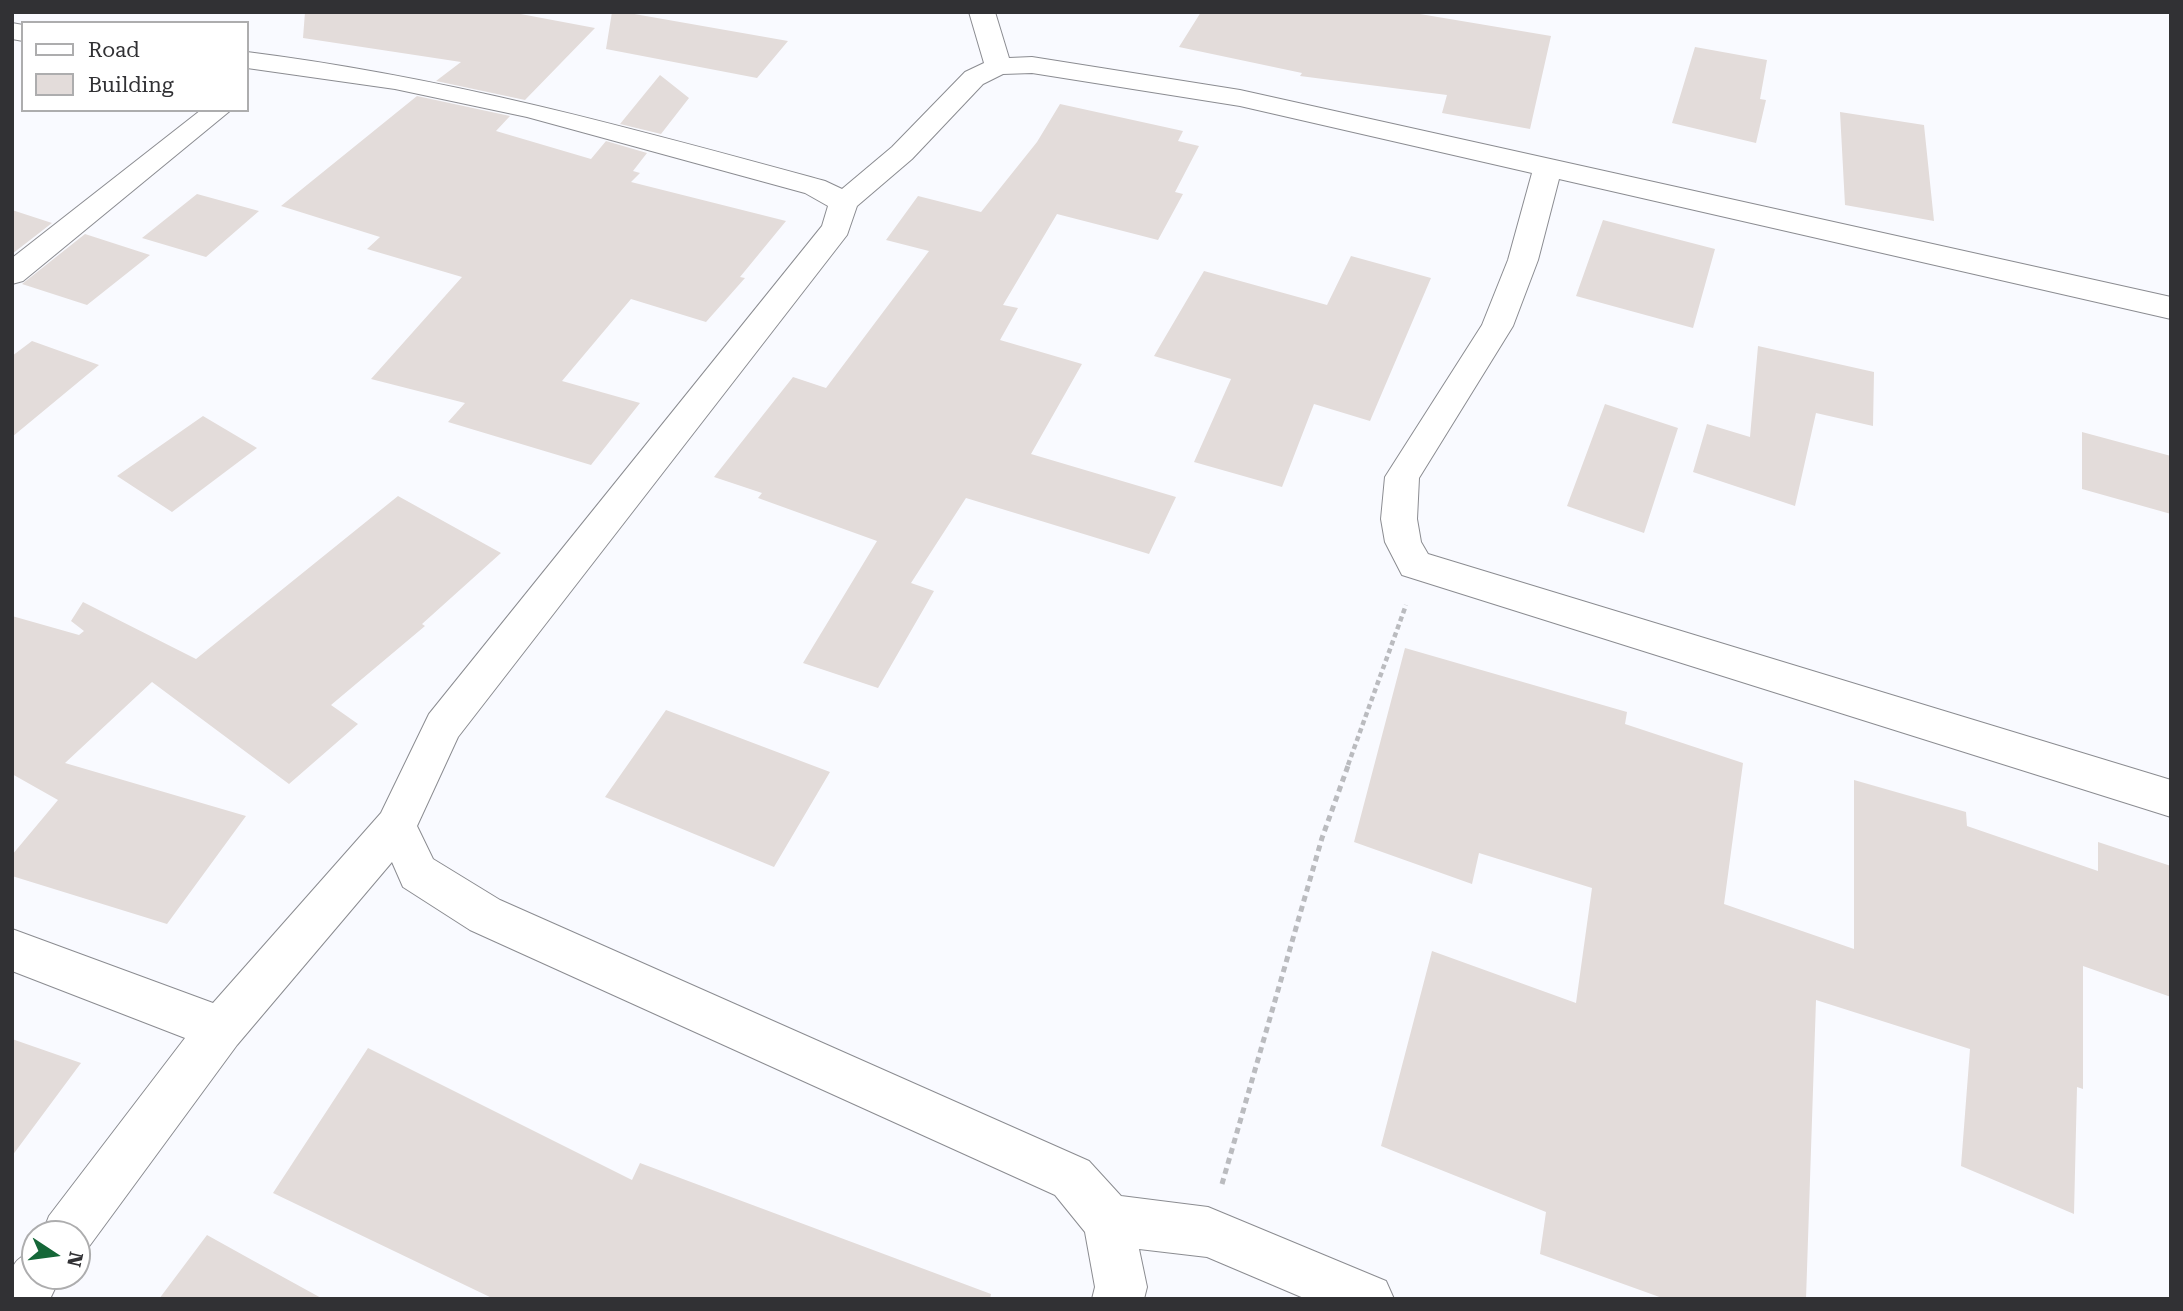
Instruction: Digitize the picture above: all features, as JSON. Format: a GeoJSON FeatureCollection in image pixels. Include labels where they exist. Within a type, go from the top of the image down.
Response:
{"type":"FeatureCollection","features":[{"type":"Feature","properties":{"kind":"street"},"geometry":{"type":"LineString","coordinates":[[982,12],[998,66]]}},
{"type":"Feature","properties":{"kind":"street"},"geometry":{"type":"LineString","coordinates":[[78,1220],[221,1029],[396,826],[443,726],[836,228],[844,202],[902,153],[974,78],[998,66],[1032,65],[1240,98],[2171,308]]}},
{"type":"Feature","properties":{"kind":"street"},"geometry":{"type":"LineString","coordinates":[[254,69],[395,81],[531,110],[815,187],[844,202]]}},
{"type":"Feature","properties":{"kind":"street"},"geometry":{"type":"LineString","coordinates":[[12,274],[215,112]]}},
{"type":"Feature","properties":{"kind":"street"},"geometry":{"type":"LineString","coordinates":[[1548,166],[1523,260],[1497,326],[1402,477],[1399,519],[1403,542],[1415,565],[2171,799]]}},
{"type":"Feature","properties":{"kind":"street"},"geometry":{"type":"LineString","coordinates":[[396,826],[418,873],[485,915],[1072,1178],[1108,1220],[1121,1287],[1118,1299]]}},
{"type":"Feature","properties":{"kind":"street"},"geometry":{"type":"LineString","coordinates":[[12,950],[221,1029]]}},
{"type":"Feature","properties":{"kind":"street"},"geometry":{"type":"LineString","coordinates":[[1108,1220],[1208,1232],[1368,1299]]}},
{"type":"Feature","properties":{"kind":"path"},"geometry":{"type":"LineString","coordinates":[[1208,1232],[1322,838],[1395,644],[1415,565]]}},
{"type":"Feature","properties":{"kind":"building"},"geometry":{"type":"Polygon","coordinates":[[[305,12],[510,12],[595,28],[525,100],[436,81],[461,62],[303,38],[305,12]]]}},
{"type":"Feature","properties":{"kind":"building"},"geometry":{"type":"Polygon","coordinates":[[[612,12],[788,41],[757,78],[606,49],[612,12]]]}},
{"type":"Feature","properties":{"kind":"building"},"geometry":{"type":"Polygon","coordinates":[[[1201,12],[1408,12],[1551,36],[1530,129],[1442,113],[1447,95],[1300,76],[1302,73],[1179,47],[1201,12]]]}},
{"type":"Feature","properties":{"kind":"building"},"geometry":{"type":"Polygon","coordinates":[[[1695,47],[1767,60],[1760,99],[1766,100],[1756,143],[1672,123],[1695,47]]]}},
{"type":"Feature","properties":{"kind":"building"},"geometry":{"type":"Polygon","coordinates":[[[660,75],[689,98],[661,134],[620,124],[660,75]]]}},
{"type":"Feature","properties":{"kind":"building"},"geometry":{"type":"Polygon","coordinates":[[[417,96],[510,116],[496,131],[591,159],[606,141],[647,153],[633,171],[640,173],[631,182],[786,221],[740,277],[745,278],[706,322],[631,299],[562,381],[640,403],[591,465],[448,422],[465,403],[371,379],[462,277],[367,249],[380,237],[281,206],[417,96]]]}},
{"type":"Feature","properties":{"kind":"building"},"geometry":{"type":"Polygon","coordinates":[[[1060,104],[1183,131],[1178,141],[1199,146],[1175,192],[1183,194],[1158,240],[1057,214],[1003,305],[1018,308],[1000,340],[1082,364],[1031,454],[1176,497],[1149,554],[966,498],[911,583],[934,591],[878,688],[803,663],[877,541],[758,498],[762,493],[714,477],[793,377],[826,388],[929,251],[886,240],[918,196],[981,212],[1037,142],[1060,104]]]}},
{"type":"Feature","properties":{"kind":"building"},"geometry":{"type":"Polygon","coordinates":[[[1840,112],[1924,125],[1934,221],[1845,205],[1840,112]]]}},
{"type":"Feature","properties":{"kind":"building"},"geometry":{"type":"Polygon","coordinates":[[[197,194],[259,211],[206,257],[142,238],[197,194]]]}},
{"type":"Feature","properties":{"kind":"building"},"geometry":{"type":"Polygon","coordinates":[[[12,210],[52,223],[12,254],[12,210]]]}},
{"type":"Feature","properties":{"kind":"building"},"geometry":{"type":"Polygon","coordinates":[[[1603,220],[1715,249],[1693,328],[1576,296],[1603,220]]]}},
{"type":"Feature","properties":{"kind":"building"},"geometry":{"type":"Polygon","coordinates":[[[85,234],[150,255],[87,305],[22,284],[85,234]]]}},
{"type":"Feature","properties":{"kind":"building"},"geometry":{"type":"Polygon","coordinates":[[[1351,256],[1431,278],[1370,421],[1314,404],[1282,487],[1194,462],[1231,379],[1154,356],[1204,271],[1327,305],[1351,256]]]}},
{"type":"Feature","properties":{"kind":"building"},"geometry":{"type":"Polygon","coordinates":[[[32,341],[99,365],[12,437],[12,356],[32,341]]]}},
{"type":"Feature","properties":{"kind":"building"},"geometry":{"type":"Polygon","coordinates":[[[1758,346],[1874,372],[1873,426],[1816,413],[1795,506],[1693,472],[1707,424],[1750,437],[1758,346]]]}},
{"type":"Feature","properties":{"kind":"building"},"geometry":{"type":"Polygon","coordinates":[[[1605,404],[1678,428],[1644,533],[1567,506],[1605,404]]]}},
{"type":"Feature","properties":{"kind":"building"},"geometry":{"type":"Polygon","coordinates":[[[203,416],[257,448],[172,512],[117,476],[203,416]]]}},
{"type":"Feature","properties":{"kind":"building"},"geometry":{"type":"Polygon","coordinates":[[[2082,432],[2171,456],[2171,514],[2082,489],[2082,432]]]}},
{"type":"Feature","properties":{"kind":"building"},"geometry":{"type":"Polygon","coordinates":[[[398,496],[501,553],[422,624],[425,626],[331,705],[358,724],[289,784],[152,682],[65,763],[246,816],[167,924],[12,876],[12,855],[58,800],[12,774],[12,616],[79,635],[84,631],[71,621],[83,602],[196,659],[398,496]]]}},
{"type":"Feature","properties":{"kind":"building"},"geometry":{"type":"Polygon","coordinates":[[[1405,648],[1627,712],[1625,724],[1743,763],[1724,904],[1854,949],[1854,780],[1966,812],[1967,826],[2098,871],[2098,842],[2171,866],[2171,997],[2083,966],[2083,1089],[2077,1087],[2074,1214],[1961,1166],[1970,1049],[1816,1000],[1806,1299],[1665,1299],[1540,1254],[1546,1212],[1381,1146],[1432,951],[1576,1003],[1592,888],[1479,853],[1472,884],[1354,842],[1405,648]]]}},
{"type":"Feature","properties":{"kind":"building"},"geometry":{"type":"Polygon","coordinates":[[[666,710],[830,772],[774,867],[605,797],[666,710]]]}},
{"type":"Feature","properties":{"kind":"building"},"geometry":{"type":"Polygon","coordinates":[[[12,1039],[81,1063],[12,1156],[12,1039]]]}},
{"type":"Feature","properties":{"kind":"building"},"geometry":{"type":"Polygon","coordinates":[[[368,1048],[632,1180],[640,1163],[991,1294],[990,1299],[494,1299],[273,1193],[368,1048]]]}},
{"type":"Feature","properties":{"kind":"building"},"geometry":{"type":"Polygon","coordinates":[[[207,1235],[252,1260],[323,1299],[159,1299],[207,1235]]]}}]}
